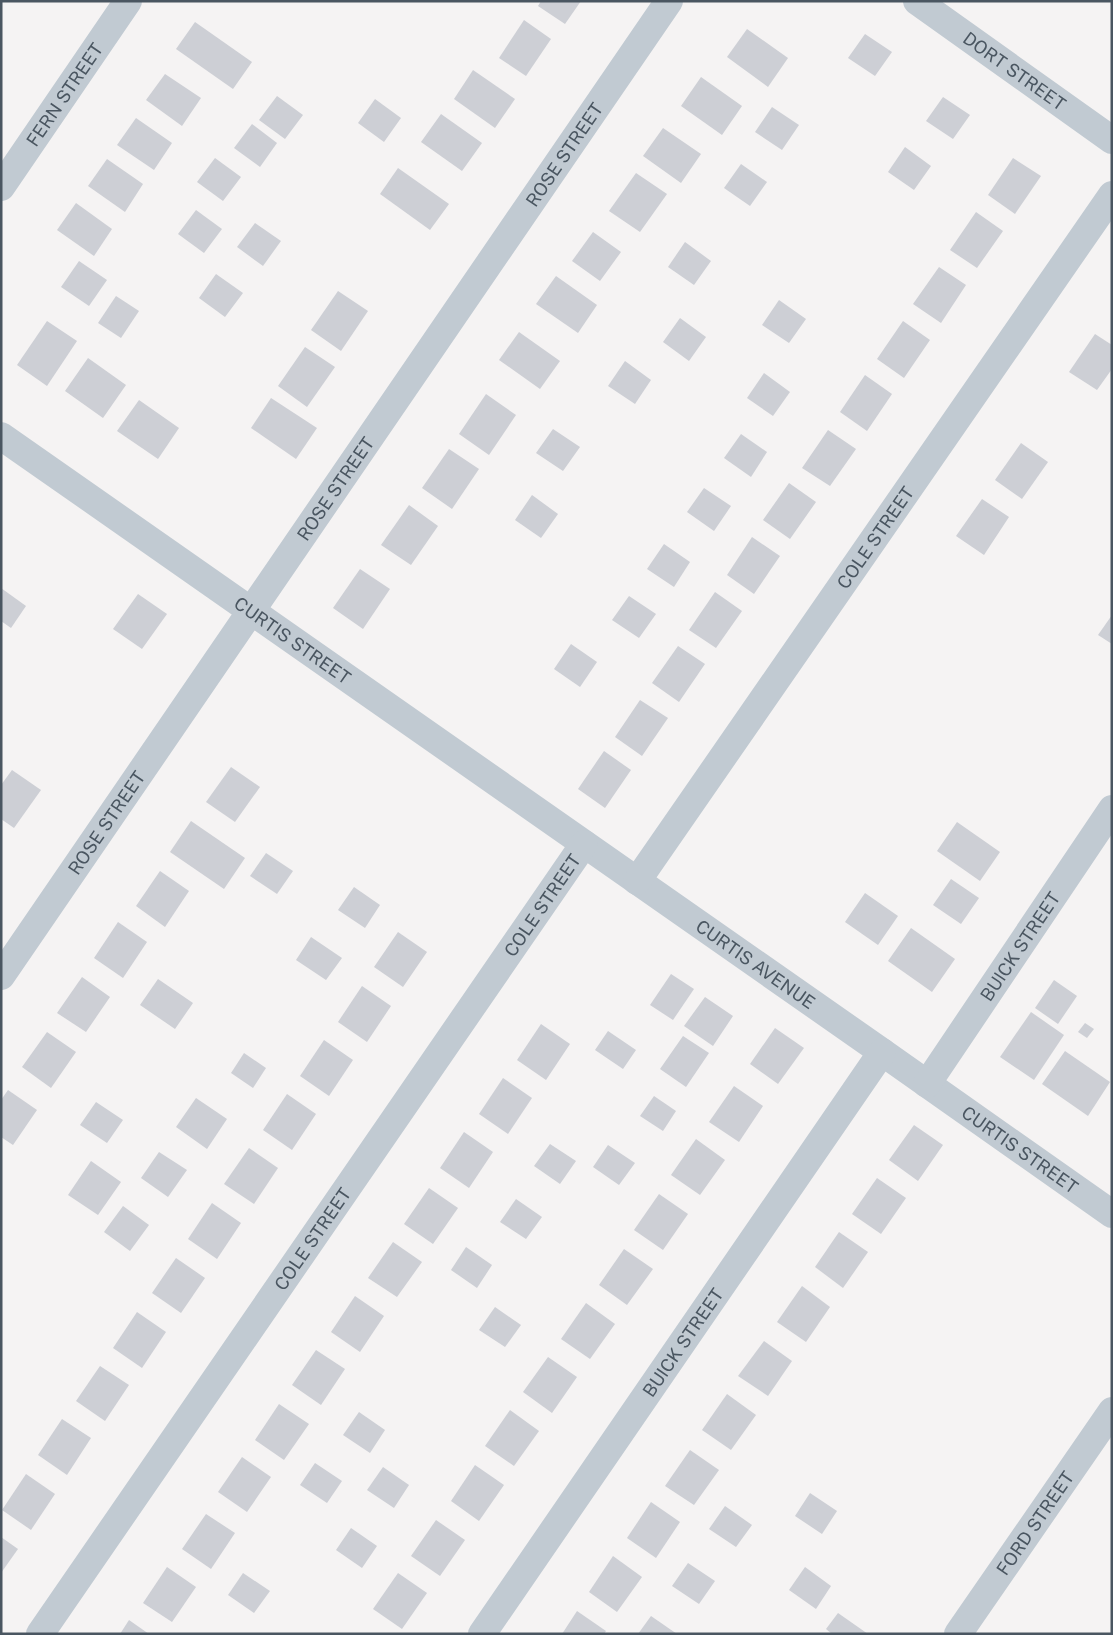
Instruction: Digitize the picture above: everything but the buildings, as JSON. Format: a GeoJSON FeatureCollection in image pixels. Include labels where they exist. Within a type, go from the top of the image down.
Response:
{"type":"FeatureCollection","features":[{"type":"Feature","properties":{"kind":"street","name":"FERN STREET"},"geometry":{"type":"LineString","coordinates":[[1,186],[128,1]]}},
{"type":"Feature","properties":{"kind":"street","name":"ROSE STREET"},"geometry":{"type":"LineString","coordinates":[[1,976],[668,1]]}},
{"type":"Feature","properties":{"kind":"street","name":"DORT STREET"},"geometry":{"type":"LineString","coordinates":[[917,1],[1112,140]]}},
{"type":"Feature","properties":{"kind":"street","name":"COLE STREET"},"geometry":{"type":"LineString","coordinates":[[636,881],[1112,195]]}},
{"type":"Feature","properties":{"kind":"street","name":"CURTIS STREET"},"geometry":{"type":"LineString","coordinates":[[1,436],[584,844]]}},
{"type":"Feature","properties":{"kind":"street","name":"BUICK STREET"},"geometry":{"type":"LineString","coordinates":[[927,1084],[1112,809]]}},
{"type":"Feature","properties":{"kind":"street","name":"COLE STREET"},"geometry":{"type":"LineString","coordinates":[[40,1634],[584,844]]}},
{"type":"Feature","properties":{"kind":"street","name":"CURTIS AVENUE"},"geometry":{"type":"LineString","coordinates":[[584,844],[927,1084]]}},
{"type":"Feature","properties":{"kind":"street","name":"BUICK STREET"},"geometry":{"type":"LineString","coordinates":[[482,1634],[882,1052]]}},
{"type":"Feature","properties":{"kind":"street","name":"CURTIS STREET"},"geometry":{"type":"LineString","coordinates":[[927,1084],[1112,1214]]}},
{"type":"Feature","properties":{"kind":"street","name":"FORD STREET"},"geometry":{"type":"LineString","coordinates":[[958,1634],[1112,1411]]}}]}
